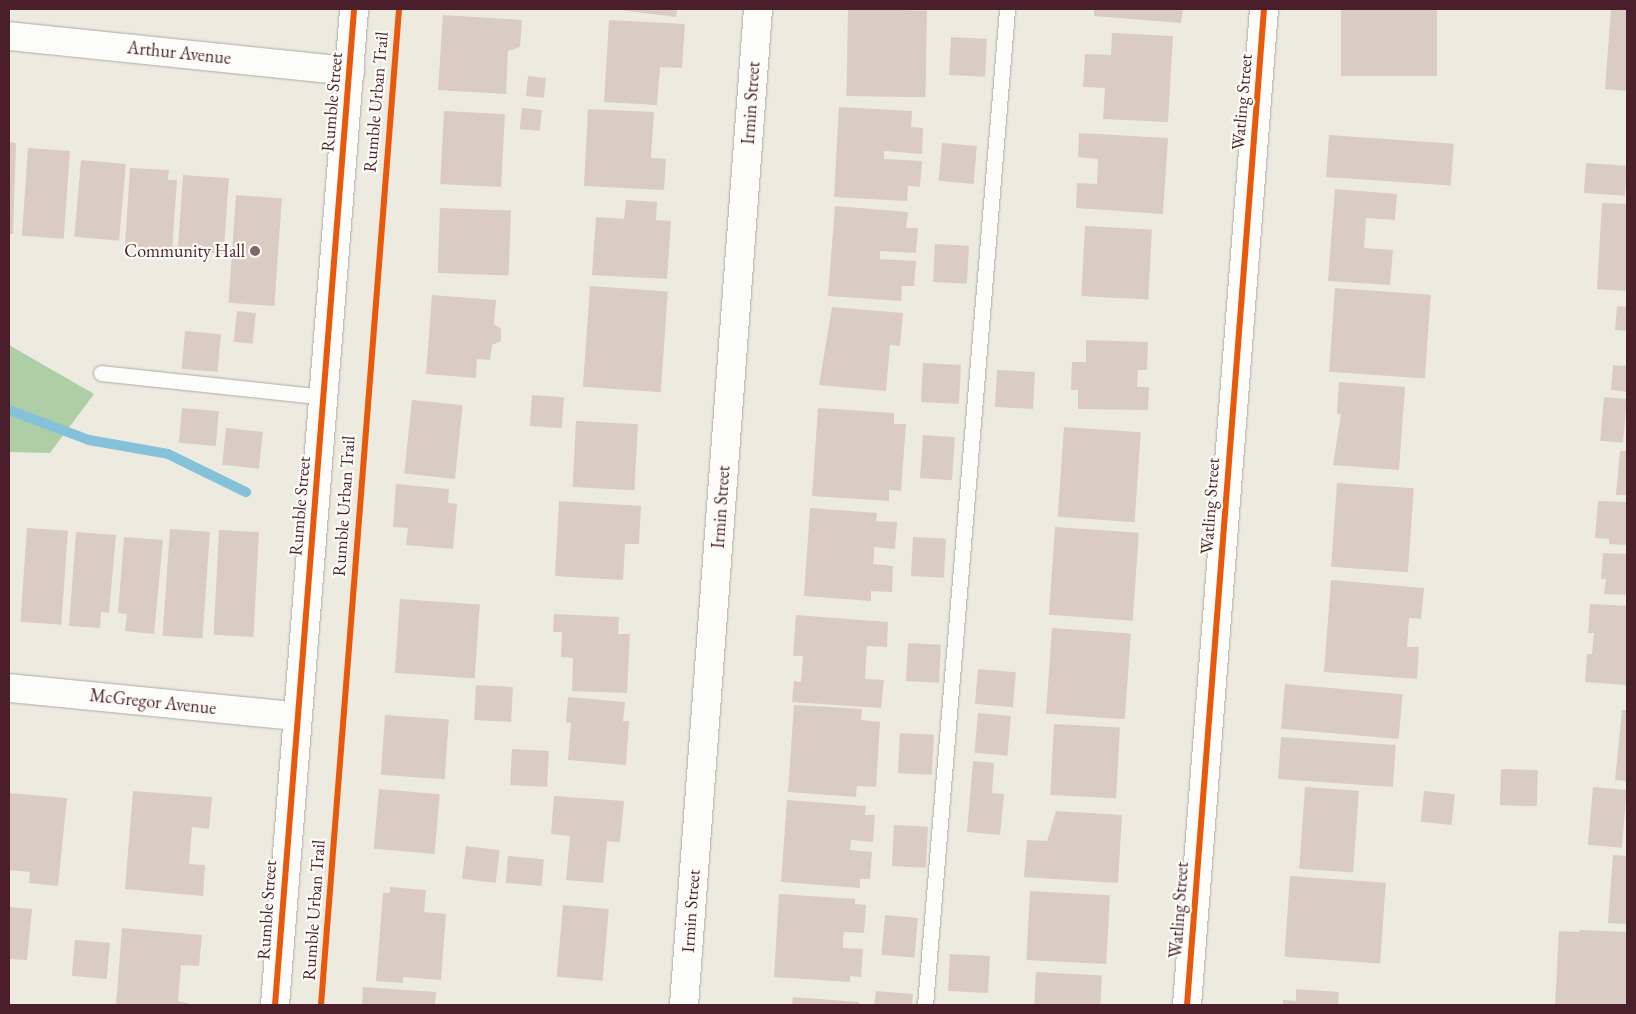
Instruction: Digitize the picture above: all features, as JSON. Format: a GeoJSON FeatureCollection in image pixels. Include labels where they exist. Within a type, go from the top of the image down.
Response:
{"type":"FeatureCollection","features":[{"type":"Feature","properties":{"kind":"street","name":"Rumble Street"},"geometry":{"type":"LineString","coordinates":[[275,1005],[354,9]]}},
{"type":"Feature","properties":{"kind":"street","name":"Irmin Street"},"geometry":{"type":"LineString","coordinates":[[684,1005],[758,9]]}},
{"type":"Feature","properties":{"kind":"street","name":"Watling Street"},"geometry":{"type":"LineString","coordinates":[[1187,1005],[1264,9]]}},
{"type":"Feature","properties":{"kind":"street","name":"Arthur Avenue"},"geometry":{"type":"LineString","coordinates":[[9,36],[350,71]]}},
{"type":"Feature","properties":{"kind":"street","name":"McGregor Avenue"},"geometry":{"type":"LineString","coordinates":[[9,688],[297,716]]}},
{"type":"Feature","properties":{"kind":"lane"},"geometry":{"type":"LineString","coordinates":[[925,1005],[1007,9]]}},
{"type":"Feature","properties":{"kind":"lane"},"geometry":{"type":"LineString","coordinates":[[101,372],[324,397]]}},
{"type":"Feature","properties":{"kind":"green space"},"geometry":{"type":"Polygon","coordinates":[[[9,345],[94,394],[50,453],[9,452],[9,345]]]}},
{"type":"Feature","properties":{"kind":"building"},"geometry":{"type":"Polygon","coordinates":[[[612,9],[677,9],[676,17],[612,9]]]}},
{"type":"Feature","properties":{"kind":"building"},"geometry":{"type":"Polygon","coordinates":[[[848,9],[927,10],[925,97],[846,96],[848,9]]]}},
{"type":"Feature","properties":{"kind":"building"},"geometry":{"type":"Polygon","coordinates":[[[1094,9],[1183,9],[1181,23],[1094,16],[1094,9]]]}},
{"type":"Feature","properties":{"kind":"building"},"geometry":{"type":"Polygon","coordinates":[[[1341,9],[1437,9],[1437,76],[1341,76],[1341,9]]]}},
{"type":"Feature","properties":{"kind":"building"},"geometry":{"type":"Polygon","coordinates":[[[1611,9],[1627,10],[1627,91],[1605,89],[1611,9]]]}},
{"type":"Feature","properties":{"kind":"building"},"geometry":{"type":"Polygon","coordinates":[[[443,15],[522,20],[520,47],[508,51],[506,94],[438,90],[443,15]]]}},
{"type":"Feature","properties":{"kind":"building"},"geometry":{"type":"Polygon","coordinates":[[[609,20],[685,24],[682,68],[660,67],[657,105],[604,102],[609,20]]]}},
{"type":"Feature","properties":{"kind":"building"},"geometry":{"type":"Polygon","coordinates":[[[1112,33],[1173,36],[1168,122],[1103,119],[1105,88],[1083,87],[1085,54],[1111,55],[1112,33]]]}},
{"type":"Feature","properties":{"kind":"building"},"geometry":{"type":"Polygon","coordinates":[[[951,37],[987,39],[985,77],[949,75],[951,37]]]}},
{"type":"Feature","properties":{"kind":"building"},"geometry":{"type":"Polygon","coordinates":[[[528,76],[546,78],[544,98],[526,96],[528,76]]]}},
{"type":"Feature","properties":{"kind":"building"},"geometry":{"type":"Polygon","coordinates":[[[839,107],[912,111],[911,127],[923,128],[922,154],[884,151],[884,159],[922,161],[920,187],[908,186],[907,201],[834,197],[839,107]]]}},
{"type":"Feature","properties":{"kind":"building"},"geometry":{"type":"Polygon","coordinates":[[[522,108],[542,110],[540,131],[520,129],[522,108]]]}},
{"type":"Feature","properties":{"kind":"building"},"geometry":{"type":"Polygon","coordinates":[[[588,109],[654,112],[651,158],[666,159],[664,190],[584,186],[588,109]]]}},
{"type":"Feature","properties":{"kind":"building"},"geometry":{"type":"Polygon","coordinates":[[[444,111],[505,114],[501,187],[440,184],[444,111]]]}},
{"type":"Feature","properties":{"kind":"building"},"geometry":{"type":"Polygon","coordinates":[[[1079,133],[1168,138],[1163,214],[1076,208],[1077,183],[1097,184],[1098,159],[1078,157],[1079,133]]]}},
{"type":"Feature","properties":{"kind":"building"},"geometry":{"type":"Polygon","coordinates":[[[1329,135],[1454,144],[1451,186],[1326,177],[1329,135]]]}},
{"type":"Feature","properties":{"kind":"building"},"geometry":{"type":"Polygon","coordinates":[[[9,142],[16,143],[13,234],[9,234],[9,142]]]}},
{"type":"Feature","properties":{"kind":"building"},"geometry":{"type":"Polygon","coordinates":[[[942,143],[977,146],[974,184],[939,181],[942,143]]]}},
{"type":"Feature","properties":{"kind":"building"},"geometry":{"type":"Polygon","coordinates":[[[28,148],[70,151],[64,239],[22,236],[28,148]]]}},
{"type":"Feature","properties":{"kind":"building"},"geometry":{"type":"Polygon","coordinates":[[[81,160],[126,164],[119,241],[74,237],[81,160]]]}},
{"type":"Feature","properties":{"kind":"building"},"geometry":{"type":"Polygon","coordinates":[[[1586,163],[1627,166],[1625,196],[1584,193],[1586,163]]]}},
{"type":"Feature","properties":{"kind":"building"},"geometry":{"type":"Polygon","coordinates":[[[130,168],[169,170],[168,180],[177,180],[172,250],[125,246],[130,168]]]}},
{"type":"Feature","properties":{"kind":"building"},"geometry":{"type":"Polygon","coordinates":[[[183,175],[229,178],[224,254],[178,251],[183,175]]]}},
{"type":"Feature","properties":{"kind":"building"},"geometry":{"type":"Polygon","coordinates":[[[1335,189],[1397,194],[1395,220],[1366,218],[1364,248],[1393,250],[1390,285],[1328,281],[1335,189]]]}},
{"type":"Feature","properties":{"kind":"building","name":"Community Hall"},"geometry":{"type":"Polygon","coordinates":[[[236,195],[282,198],[274,306],[228,303],[236,195]]]}},
{"type":"Feature","properties":{"kind":"building"},"geometry":{"type":"Polygon","coordinates":[[[626,200],[657,202],[656,220],[671,221],[667,279],[592,275],[596,217],[624,219],[626,200]]]}},
{"type":"Feature","properties":{"kind":"building"},"geometry":{"type":"Polygon","coordinates":[[[1602,203],[1627,204],[1627,291],[1597,289],[1602,203]]]}},
{"type":"Feature","properties":{"kind":"building"},"geometry":{"type":"Polygon","coordinates":[[[835,206],[908,212],[906,228],[918,228],[916,253],[880,251],[880,259],[916,261],[914,286],[902,286],[901,301],[828,296],[835,206]]]}},
{"type":"Feature","properties":{"kind":"building"},"geometry":{"type":"Polygon","coordinates":[[[440,208],[511,210],[509,275],[438,273],[440,208]]]}},
{"type":"Feature","properties":{"kind":"building"},"geometry":{"type":"Polygon","coordinates":[[[1085,226],[1152,230],[1148,299],[1081,296],[1085,226]]]}},
{"type":"Feature","properties":{"kind":"building"},"geometry":{"type":"Polygon","coordinates":[[[935,244],[969,246],[967,284],[933,282],[935,244]]]}},
{"type":"Feature","properties":{"kind":"building"},"geometry":{"type":"Polygon","coordinates":[[[590,286],[668,291],[661,392],[583,387],[590,286]]]}},
{"type":"Feature","properties":{"kind":"building"},"geometry":{"type":"Polygon","coordinates":[[[1335,288],[1431,295],[1425,378],[1329,372],[1335,288]]]}},
{"type":"Feature","properties":{"kind":"building"},"geometry":{"type":"Polygon","coordinates":[[[432,295],[496,300],[494,324],[501,329],[501,341],[492,345],[490,360],[477,359],[476,378],[426,374],[432,295]]]}},
{"type":"Feature","properties":{"kind":"building"},"geometry":{"type":"Polygon","coordinates":[[[1617,306],[1627,307],[1627,331],[1615,330],[1617,306]]]}},
{"type":"Feature","properties":{"kind":"building"},"geometry":{"type":"Polygon","coordinates":[[[832,307],[903,313],[900,346],[890,345],[886,391],[819,385],[832,307]]]}},
{"type":"Feature","properties":{"kind":"building"},"geometry":{"type":"Polygon","coordinates":[[[237,311],[256,313],[253,344],[234,342],[237,311]]]}},
{"type":"Feature","properties":{"kind":"building"},"geometry":{"type":"Polygon","coordinates":[[[185,331],[221,334],[218,372],[182,369],[185,331]]]}},
{"type":"Feature","properties":{"kind":"building"},"geometry":{"type":"Polygon","coordinates":[[[1086,340],[1148,342],[1147,370],[1138,370],[1137,387],[1149,387],[1148,410],[1078,409],[1078,390],[1071,390],[1072,362],[1086,362],[1086,340]]]}},
{"type":"Feature","properties":{"kind":"building"},"geometry":{"type":"Polygon","coordinates":[[[923,363],[961,365],[959,404],[921,402],[923,363]]]}},
{"type":"Feature","properties":{"kind":"building"},"geometry":{"type":"Polygon","coordinates":[[[1613,365],[1627,366],[1627,392],[1611,390],[1613,365]]]}},
{"type":"Feature","properties":{"kind":"building"},"geometry":{"type":"Polygon","coordinates":[[[997,370],[1035,372],[1033,409],[995,407],[997,370]]]}},
{"type":"Feature","properties":{"kind":"building"},"geometry":{"type":"Polygon","coordinates":[[[1339,382],[1405,387],[1399,470],[1333,465],[1341,414],[1337,414],[1339,382]]]}},
{"type":"Feature","properties":{"kind":"building"},"geometry":{"type":"Polygon","coordinates":[[[532,395],[564,397],[562,428],[530,426],[532,395]]]}},
{"type":"Feature","properties":{"kind":"building"},"geometry":{"type":"Polygon","coordinates":[[[1604,397],[1627,399],[1623,443],[1600,441],[1604,397]]]}},
{"type":"Feature","properties":{"kind":"building"},"geometry":{"type":"Polygon","coordinates":[[[412,400],[463,405],[455,479],[404,474],[412,400]]]}},
{"type":"Feature","properties":{"kind":"building"},"geometry":{"type":"Polygon","coordinates":[[[182,408],[219,411],[216,446],[179,443],[182,408]]]}},
{"type":"Feature","properties":{"kind":"building"},"geometry":{"type":"Polygon","coordinates":[[[818,408],[894,413],[894,424],[906,424],[901,491],[889,490],[889,501],[812,496],[818,408]]]}},
{"type":"Feature","properties":{"kind":"building"},"geometry":{"type":"Polygon","coordinates":[[[576,421],[638,424],[634,490],[573,487],[576,421]]]}},
{"type":"Feature","properties":{"kind":"building"},"geometry":{"type":"Polygon","coordinates":[[[1064,427],[1141,432],[1135,522],[1058,517],[1064,427]]]}},
{"type":"Feature","properties":{"kind":"building"},"geometry":{"type":"Polygon","coordinates":[[[226,428],[263,432],[259,469],[222,465],[226,428]]]}},
{"type":"Feature","properties":{"kind":"building"},"geometry":{"type":"Polygon","coordinates":[[[923,435],[955,437],[952,480],[920,478],[923,435]]]}},
{"type":"Feature","properties":{"kind":"building"},"geometry":{"type":"Polygon","coordinates":[[[1620,451],[1627,451],[1627,495],[1616,495],[1620,451]]]}},
{"type":"Feature","properties":{"kind":"building"},"geometry":{"type":"Polygon","coordinates":[[[1337,483],[1414,488],[1408,572],[1331,567],[1337,483]]]}},
{"type":"Feature","properties":{"kind":"building"},"geometry":{"type":"Polygon","coordinates":[[[396,484],[449,489],[448,503],[457,504],[453,549],[406,545],[408,528],[393,527],[396,484]]]}},
{"type":"Feature","properties":{"kind":"building"},"geometry":{"type":"Polygon","coordinates":[[[559,501],[641,506],[639,544],[625,544],[623,580],[555,576],[559,501]]]}},
{"type":"Feature","properties":{"kind":"building"},"geometry":{"type":"Polygon","coordinates":[[[1598,501],[1627,502],[1627,545],[1609,544],[1609,539],[1595,538],[1598,501]]]}},
{"type":"Feature","properties":{"kind":"building"},"geometry":{"type":"Polygon","coordinates":[[[810,508],[877,513],[876,521],[897,522],[895,549],[874,547],[873,564],[893,566],[892,592],[871,591],[871,601],[804,596],[810,508]]]}},
{"type":"Feature","properties":{"kind":"building"},"geometry":{"type":"Polygon","coordinates":[[[1055,527],[1139,533],[1133,621],[1049,615],[1055,527]]]}},
{"type":"Feature","properties":{"kind":"building"},"geometry":{"type":"Polygon","coordinates":[[[27,528],[68,531],[61,625],[20,622],[27,528]]]}},
{"type":"Feature","properties":{"kind":"building"},"geometry":{"type":"Polygon","coordinates":[[[170,529],[210,532],[202,639],[163,636],[170,529]]]}},
{"type":"Feature","properties":{"kind":"building"},"geometry":{"type":"Polygon","coordinates":[[[219,530],[259,532],[253,637],[214,635],[219,530]]]}},
{"type":"Feature","properties":{"kind":"building"},"geometry":{"type":"Polygon","coordinates":[[[76,532],[116,535],[109,613],[101,612],[100,628],[69,626],[76,532]]]}},
{"type":"Feature","properties":{"kind":"building"},"geometry":{"type":"Polygon","coordinates":[[[124,537],[163,540],[154,634],[125,631],[127,614],[118,613],[124,537]]]}},
{"type":"Feature","properties":{"kind":"building"},"geometry":{"type":"Polygon","coordinates":[[[913,537],[946,539],[944,578],[911,576],[913,537]]]}},
{"type":"Feature","properties":{"kind":"building"},"geometry":{"type":"Polygon","coordinates":[[[1603,553],[1627,554],[1627,595],[1604,594],[1606,579],[1601,579],[1603,553]]]}},
{"type":"Feature","properties":{"kind":"building"},"geometry":{"type":"Polygon","coordinates":[[[1331,580],[1424,588],[1421,619],[1409,618],[1407,647],[1419,647],[1417,679],[1324,672],[1331,580]]]}},
{"type":"Feature","properties":{"kind":"building"},"geometry":{"type":"Polygon","coordinates":[[[400,599],[480,605],[475,678],[395,673],[400,599]]]}},
{"type":"Feature","properties":{"kind":"building"},"geometry":{"type":"Polygon","coordinates":[[[1590,604],[1627,606],[1627,685],[1585,682],[1587,654],[1592,654],[1594,633],[1588,633],[1590,604]]]}},
{"type":"Feature","properties":{"kind":"building"},"geometry":{"type":"Polygon","coordinates":[[[554,614],[619,617],[618,634],[630,634],[627,693],[572,691],[573,658],[561,657],[562,632],[553,632],[554,614]]]}},
{"type":"Feature","properties":{"kind":"building"},"geometry":{"type":"Polygon","coordinates":[[[796,615],[888,622],[887,647],[867,646],[865,679],[884,680],[881,708],[792,702],[794,681],[801,682],[803,656],[793,656],[796,615]]]}},
{"type":"Feature","properties":{"kind":"building"},"geometry":{"type":"Polygon","coordinates":[[[1052,628],[1131,634],[1125,719],[1046,714],[1052,628]]]}},
{"type":"Feature","properties":{"kind":"building"},"geometry":{"type":"Polygon","coordinates":[[[908,643],[941,645],[939,683],[906,681],[908,643]]]}},
{"type":"Feature","properties":{"kind":"building"},"geometry":{"type":"Polygon","coordinates":[[[978,669],[1016,672],[1013,707],[975,704],[978,669]]]}},
{"type":"Feature","properties":{"kind":"building"},"geometry":{"type":"Polygon","coordinates":[[[1285,684],[1403,694],[1399,739],[1281,729],[1285,684]]]}},
{"type":"Feature","properties":{"kind":"building"},"geometry":{"type":"Polygon","coordinates":[[[476,685],[513,687],[511,722],[474,720],[476,685]]]}},
{"type":"Feature","properties":{"kind":"building"},"geometry":{"type":"Polygon","coordinates":[[[568,697],[625,702],[623,721],[629,721],[626,765],[568,760],[571,723],[566,722],[568,697]]]}},
{"type":"Feature","properties":{"kind":"building"},"geometry":{"type":"Polygon","coordinates":[[[794,705],[862,709],[861,720],[880,722],[876,787],[857,786],[856,797],[788,792],[794,705]]]}},
{"type":"Feature","properties":{"kind":"building"},"geometry":{"type":"Polygon","coordinates":[[[1622,710],[1627,710],[1627,781],[1615,780],[1622,710]]]}},
{"type":"Feature","properties":{"kind":"building"},"geometry":{"type":"Polygon","coordinates":[[[978,713],[1011,716],[1007,756],[975,753],[978,713]]]}},
{"type":"Feature","properties":{"kind":"building"},"geometry":{"type":"Polygon","coordinates":[[[385,715],[449,719],[445,779],[381,775],[385,715]]]}},
{"type":"Feature","properties":{"kind":"building"},"geometry":{"type":"Polygon","coordinates":[[[1054,724],[1120,727],[1116,798],[1050,795],[1054,724]]]}},
{"type":"Feature","properties":{"kind":"building"},"geometry":{"type":"Polygon","coordinates":[[[900,733],[934,735],[932,775],[898,773],[900,733]]]}},
{"type":"Feature","properties":{"kind":"building"},"geometry":{"type":"Polygon","coordinates":[[[1281,737],[1396,745],[1393,787],[1278,779],[1281,737]]]}},
{"type":"Feature","properties":{"kind":"building"},"geometry":{"type":"Polygon","coordinates":[[[512,749],[549,751],[547,787],[510,785],[512,749]]]}},
{"type":"Feature","properties":{"kind":"building"},"geometry":{"type":"Polygon","coordinates":[[[973,761],[994,763],[992,793],[1004,794],[1000,835],[967,832],[973,761]]]}},
{"type":"Feature","properties":{"kind":"building"},"geometry":{"type":"Polygon","coordinates":[[[1501,769],[1538,770],[1537,806],[1500,805],[1501,769]]]}},
{"type":"Feature","properties":{"kind":"building"},"geometry":{"type":"Polygon","coordinates":[[[1305,787],[1359,791],[1353,873],[1299,869],[1305,787]]]}},
{"type":"Feature","properties":{"kind":"building"},"geometry":{"type":"Polygon","coordinates":[[[1593,787],[1627,790],[1622,848],[1588,845],[1593,787]]]}},
{"type":"Feature","properties":{"kind":"building"},"geometry":{"type":"Polygon","coordinates":[[[379,789],[440,794],[435,854],[374,849],[379,789]]]}},
{"type":"Feature","properties":{"kind":"building"},"geometry":{"type":"Polygon","coordinates":[[[133,791],[212,797],[209,829],[192,827],[189,864],[205,865],[203,896],[125,889],[133,791]]]}},
{"type":"Feature","properties":{"kind":"building"},"geometry":{"type":"Polygon","coordinates":[[[1424,791],[1455,794],[1452,825],[1421,822],[1424,791]]]}},
{"type":"Feature","properties":{"kind":"building"},"geometry":{"type":"Polygon","coordinates":[[[9,793],[67,798],[58,886],[29,883],[30,872],[9,870],[9,793]]]}},
{"type":"Feature","properties":{"kind":"building"},"geometry":{"type":"Polygon","coordinates":[[[554,796],[624,801],[620,842],[607,841],[603,883],[566,880],[570,836],[551,834],[554,796]]]}},
{"type":"Feature","properties":{"kind":"building"},"geometry":{"type":"Polygon","coordinates":[[[787,800],[866,806],[865,815],[875,815],[873,842],[851,840],[850,850],[872,852],[870,879],[860,879],[860,888],[781,882],[787,800]]]}},
{"type":"Feature","properties":{"kind":"building"},"geometry":{"type":"Polygon","coordinates":[[[1056,811],[1122,815],[1118,883],[1024,877],[1027,840],[1047,841],[1056,811]]]}},
{"type":"Feature","properties":{"kind":"building"},"geometry":{"type":"Polygon","coordinates":[[[894,825],[928,827],[926,868],[892,866],[894,825]]]}},
{"type":"Feature","properties":{"kind":"building"},"geometry":{"type":"Polygon","coordinates":[[[466,846],[500,850],[496,883],[462,879],[466,846]]]}},
{"type":"Feature","properties":{"kind":"building"},"geometry":{"type":"Polygon","coordinates":[[[1613,855],[1627,856],[1627,924],[1608,923],[1613,855]]]}},
{"type":"Feature","properties":{"kind":"building"},"geometry":{"type":"Polygon","coordinates":[[[508,856],[544,859],[542,886],[506,883],[508,856]]]}},
{"type":"Feature","properties":{"kind":"building"},"geometry":{"type":"Polygon","coordinates":[[[1290,876],[1386,883],[1380,963],[1284,957],[1290,876]]]}},
{"type":"Feature","properties":{"kind":"building"},"geometry":{"type":"Polygon","coordinates":[[[390,887],[426,890],[424,912],[446,914],[441,980],[403,977],[403,983],[376,981],[383,893],[390,893],[390,887]]]}},
{"type":"Feature","properties":{"kind":"building"},"geometry":{"type":"Polygon","coordinates":[[[1030,891],[1110,895],[1106,964],[1026,960],[1030,891]]]}},
{"type":"Feature","properties":{"kind":"building"},"geometry":{"type":"Polygon","coordinates":[[[779,894],[855,899],[855,904],[866,905],[864,933],[844,932],[843,940],[843,948],[863,949],[861,977],[850,976],[850,982],[774,977],[779,894]]]}},
{"type":"Feature","properties":{"kind":"building"},"geometry":{"type":"Polygon","coordinates":[[[563,905],[609,909],[603,981],[557,977],[563,905]]]}},
{"type":"Feature","properties":{"kind":"building"},"geometry":{"type":"Polygon","coordinates":[[[9,907],[32,909],[27,960],[9,959],[9,907]]]}},
{"type":"Feature","properties":{"kind":"building"},"geometry":{"type":"Polygon","coordinates":[[[885,915],[918,918],[914,958],[882,955],[885,915]]]}},
{"type":"Feature","properties":{"kind":"building"},"geometry":{"type":"Polygon","coordinates":[[[122,928],[202,935],[199,966],[181,965],[178,1001],[194,1005],[116,1005],[122,928]]]}},
{"type":"Feature","properties":{"kind":"building"},"geometry":{"type":"Polygon","coordinates":[[[1580,930],[1627,932],[1627,1005],[1555,1005],[1559,931],[1579,932],[1580,930]]]}},
{"type":"Feature","properties":{"kind":"building"},"geometry":{"type":"Polygon","coordinates":[[[75,940],[110,943],[107,979],[72,976],[75,940]]]}},
{"type":"Feature","properties":{"kind":"building"},"geometry":{"type":"Polygon","coordinates":[[[950,954],[990,956],[988,993],[948,991],[950,954]]]}},
{"type":"Feature","properties":{"kind":"building"},"geometry":{"type":"Polygon","coordinates":[[[1036,972],[1102,975],[1100,1005],[1034,1005],[1036,972]]]}},
{"type":"Feature","properties":{"kind":"building"},"geometry":{"type":"Polygon","coordinates":[[[363,987],[436,992],[435,1005],[362,1005],[363,987]]]}},
{"type":"Feature","properties":{"kind":"building"},"geometry":{"type":"Polygon","coordinates":[[[1296,989],[1339,992],[1338,1005],[1283,1005],[1283,1000],[1296,1001],[1296,989]]]}},
{"type":"Feature","properties":{"kind":"building"},"geometry":{"type":"Polygon","coordinates":[[[876,991],[913,994],[912,1005],[874,1005],[876,991]]]}},
{"type":"Feature","properties":{"kind":"building"},"geometry":{"type":"Polygon","coordinates":[[[793,997],[859,1002],[859,1005],[792,1005],[793,997]]]}},
{"type":"Feature","properties":{"kind":"waterway"},"geometry":{"type":"LineString","coordinates":[[9,410],[89,440],[168,454],[246,492]]}},
{"type":"Feature","properties":{"kind":"cycle path"},"geometry":{"type":"LineString","coordinates":[[275,1005],[354,9]]}},
{"type":"Feature","properties":{"kind":"cycle path","name":"Rumble Urban Trail"},"geometry":{"type":"LineString","coordinates":[[321,1005],[399,9]]}},
{"type":"Feature","properties":{"kind":"cycle path"},"geometry":{"type":"LineString","coordinates":[[1187,1005],[1264,9]]}},
{"type":"Feature","properties":{"kind":"place","name":"Community Hall"},"geometry":{"type":"Point","coordinates":[255,251]}}]}
